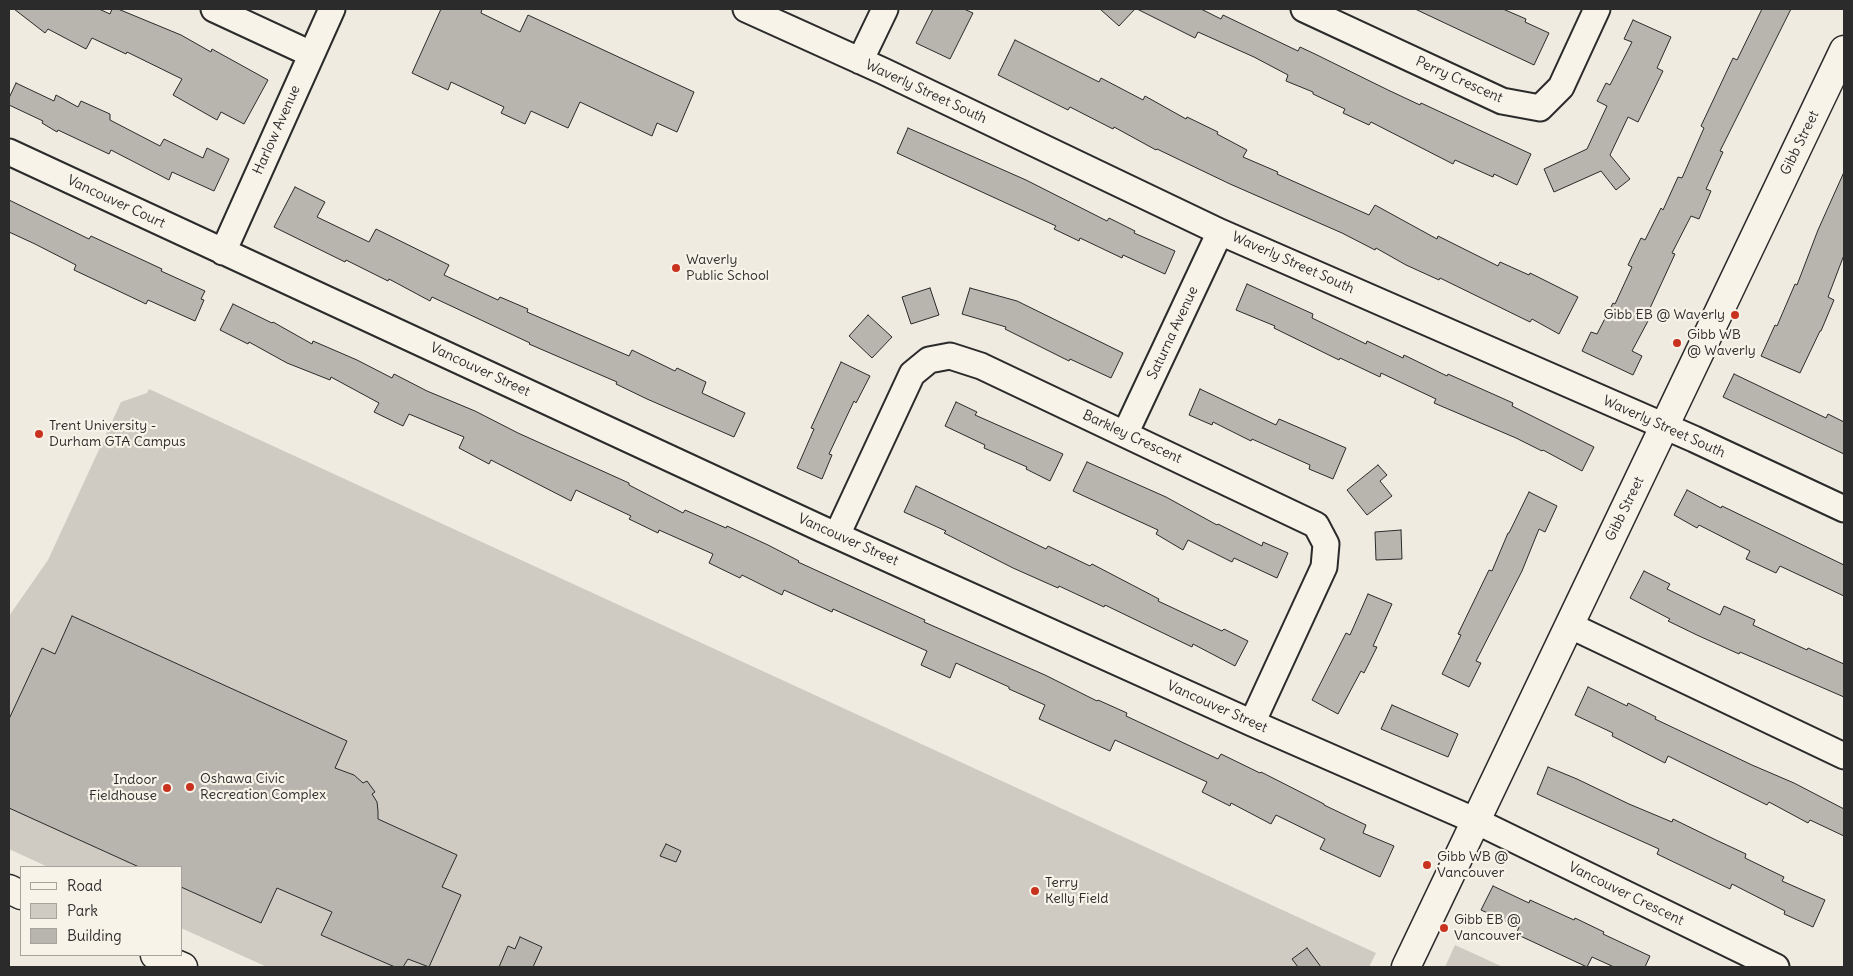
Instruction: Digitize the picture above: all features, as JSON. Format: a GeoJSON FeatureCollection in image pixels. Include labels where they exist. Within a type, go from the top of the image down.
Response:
{"type":"FeatureCollection","features":[{"type":"Feature","properties":{"kind":"main road","name":"Gibb Street"},"geometry":{"type":"LineString","coordinates":[[1406,967],[1844,50]]}},
{"type":"Feature","properties":{"kind":"main road"},"geometry":{"type":"LineString","coordinates":[[157,956],[183,967]]}},
{"type":"Feature","properties":{"kind":"street"},"geometry":{"type":"LineString","coordinates":[[214,9],[311,54]]}},
{"type":"Feature","properties":{"kind":"street","name":"Harlow Avenue"},"geometry":{"type":"LineString","coordinates":[[223,252],[332,9]]}},
{"type":"Feature","properties":{"kind":"street","name":"Waverly Street South"},"geometry":{"type":"LineString","coordinates":[[746,9],[860,60],[1220,232],[1664,426],[1844,509]]}},
{"type":"Feature","properties":{"kind":"street"},"geometry":{"type":"LineString","coordinates":[[860,60],[885,9]]}},
{"type":"Feature","properties":{"kind":"street","name":"Perry Crescent"},"geometry":{"type":"LineString","coordinates":[[1304,9],[1502,101],[1540,108],[1561,87],[1598,9]]}},
{"type":"Feature","properties":{"kind":"street","name":"Vancouver Court"},"geometry":{"type":"LineString","coordinates":[[9,152],[223,252]]}},
{"type":"Feature","properties":{"kind":"street","name":"Saturna Avenue"},"geometry":{"type":"LineString","coordinates":[[1125,434],[1220,232]]}},
{"type":"Feature","properties":{"kind":"street","name":"Vancouver Street"},"geometry":{"type":"LineString","coordinates":[[223,252],[837,535],[1252,723],[1476,821]]}},
{"type":"Feature","properties":{"kind":"street","name":"Barkley Crescent"},"geometry":{"type":"LineString","coordinates":[[837,535],[912,374],[929,360],[950,356],[981,366],[1316,525],[1326,544],[1324,567],[1252,723]]}},
{"type":"Feature","properties":{"kind":"street"},"geometry":{"type":"LineString","coordinates":[[1569,625],[1844,756]]}},
{"type":"Feature","properties":{"kind":"street","name":"Vancouver Crescent"},"geometry":{"type":"LineString","coordinates":[[1476,821],[1776,967]]}},
{"type":"Feature","properties":{"kind":"green space","name":"Oshawa Civic Recreation Complex"},"geometry":{"type":"Polygon","coordinates":[[[149,389],[1376,953],[1369,967],[267,967],[182,928],[182,866],[46,866],[9,849],[9,616],[48,560],[121,402],[147,393],[149,389]]]}},
{"type":"Feature","properties":{"kind":"green space"},"geometry":{"type":"Polygon","coordinates":[[[1455,945],[1503,967],[1445,967],[1455,945]]]}},
{"type":"Feature","properties":{"kind":"building"},"geometry":{"type":"Polygon","coordinates":[[[14,9],[99,9],[110,14],[112,9],[118,9],[181,35],[211,52],[212,49],[268,80],[244,124],[221,112],[217,120],[173,95],[182,79],[127,52],[126,54],[92,38],[86,49],[48,29],[45,33],[14,9]]]}},
{"type":"Feature","properties":{"kind":"building"},"geometry":{"type":"Polygon","coordinates":[[[441,9],[482,9],[481,13],[520,32],[528,15],[694,92],[677,132],[657,123],[652,136],[580,102],[568,128],[531,111],[525,124],[501,113],[504,107],[451,82],[448,90],[412,73],[441,9]]]}},
{"type":"Feature","properties":{"kind":"building"},"geometry":{"type":"Polygon","coordinates":[[[933,9],[964,9],[973,13],[950,59],[916,43],[933,9]]]}},
{"type":"Feature","properties":{"kind":"building"},"geometry":{"type":"Polygon","coordinates":[[[1100,9],[1135,9],[1119,26],[1100,9]]]}},
{"type":"Feature","properties":{"kind":"building"},"geometry":{"type":"Polygon","coordinates":[[[1137,9],[1201,9],[1221,19],[1223,15],[1298,51],[1300,47],[1420,105],[1421,103],[1531,154],[1517,185],[1494,174],[1493,177],[1455,160],[1453,164],[1371,122],[1369,125],[1343,113],[1345,109],[1313,94],[1313,92],[1286,81],[1288,75],[1254,57],[1198,32],[1195,38],[1137,9]]]}},
{"type":"Feature","properties":{"kind":"building"},"geometry":{"type":"Polygon","coordinates":[[[1415,9],[1503,9],[1526,19],[1525,22],[1549,33],[1534,65],[1415,9]]]}},
{"type":"Feature","properties":{"kind":"building"},"geometry":{"type":"Polygon","coordinates":[[[1762,9],[1791,9],[1720,151],[1723,152],[1706,189],[1711,191],[1699,219],[1691,216],[1672,253],[1675,254],[1645,319],[1648,321],[1632,351],[1642,356],[1633,375],[1582,351],[1591,332],[1597,334],[1613,303],[1615,304],[1632,267],[1628,265],[1641,238],[1645,240],[1661,208],[1663,210],[1678,177],[1682,178],[1704,128],[1701,126],[1733,58],[1737,60],[1762,9]]]}},
{"type":"Feature","properties":{"kind":"building"},"geometry":{"type":"Polygon","coordinates":[[[1633,20],[1671,37],[1657,68],[1663,71],[1638,122],[1628,117],[1610,155],[1630,179],[1616,190],[1601,171],[1554,192],[1544,169],[1587,149],[1607,106],[1597,101],[1606,83],[1610,85],[1632,42],[1624,39],[1633,20]]]}},
{"type":"Feature","properties":{"kind":"building"},"geometry":{"type":"Polygon","coordinates":[[[1015,40],[1099,82],[1101,78],[1143,100],[1145,96],[1186,119],[1187,117],[1218,132],[1217,134],[1247,150],[1243,157],[1278,172],[1277,174],[1369,215],[1375,205],[1437,239],[1438,236],[1498,266],[1500,262],[1529,275],[1530,273],[1578,297],[1559,334],[1532,319],[1530,322],[1440,278],[1439,280],[1406,265],[1376,248],[1375,250],[1342,233],[1156,150],[1114,127],[1113,129],[1070,107],[1068,110],[998,75],[1015,40]]]}},
{"type":"Feature","properties":{"kind":"building"},"geometry":{"type":"Polygon","coordinates":[[[16,83],[54,101],[56,95],[78,107],[81,101],[110,114],[110,120],[160,146],[164,139],[203,158],[207,148],[229,159],[214,191],[172,172],[169,180],[111,150],[109,154],[58,130],[57,132],[42,123],[43,121],[9,105],[9,98],[16,83]]]}},
{"type":"Feature","properties":{"kind":"building"},"geometry":{"type":"Polygon","coordinates":[[[908,128],[1026,180],[1107,221],[1109,218],[1135,231],[1134,233],[1175,251],[1165,274],[1123,255],[1122,258],[1080,238],[1079,241],[1054,229],[1056,226],[897,153],[908,128]]]}},
{"type":"Feature","properties":{"kind":"building"},"geometry":{"type":"Polygon","coordinates":[[[1844,172],[1844,255],[1828,297],[1834,300],[1800,373],[1761,356],[1775,325],[1777,326],[1795,284],[1797,285],[1818,230],[1844,172]]]}},
{"type":"Feature","properties":{"kind":"building"},"geometry":{"type":"Polygon","coordinates":[[[295,187],[325,202],[317,217],[369,242],[376,229],[449,265],[444,275],[498,300],[500,297],[528,309],[527,312],[629,356],[632,350],[675,371],[677,368],[706,382],[702,393],[745,413],[734,437],[647,399],[616,384],[617,382],[529,344],[432,297],[430,301],[389,279],[388,281],[346,260],[345,262],[274,227],[295,187]]]}},
{"type":"Feature","properties":{"kind":"building"},"geometry":{"type":"Polygon","coordinates":[[[9,200],[89,239],[91,236],[205,291],[201,299],[204,300],[195,321],[148,300],[146,304],[74,270],[76,265],[9,232],[9,200]]]}},
{"type":"Feature","properties":{"kind":"building"},"geometry":{"type":"Polygon","coordinates":[[[1247,284],[1313,314],[1312,318],[1366,344],[1367,341],[1403,358],[1404,355],[1447,376],[1448,374],[1513,403],[1512,406],[1594,447],[1582,471],[1543,450],[1434,403],[1436,399],[1381,373],[1380,377],[1340,358],[1339,360],[1274,328],[1275,326],[1236,310],[1247,284]]]}},
{"type":"Feature","properties":{"kind":"building"},"geometry":{"type":"Polygon","coordinates":[[[930,288],[939,315],[911,324],[902,297],[930,288]]]}},
{"type":"Feature","properties":{"kind":"building"},"geometry":{"type":"Polygon","coordinates":[[[970,288],[1017,301],[1123,353],[1111,378],[1070,359],[1069,361],[1005,329],[1006,327],[962,314],[970,288]]]}},
{"type":"Feature","properties":{"kind":"building"},"geometry":{"type":"Polygon","coordinates":[[[233,304],[273,322],[312,344],[313,341],[392,378],[394,374],[427,391],[475,411],[518,433],[629,483],[629,485],[683,513],[685,510],[726,528],[727,526],[768,545],[798,562],[925,620],[924,622],[1127,713],[1126,716],[1218,759],[1221,754],[1261,772],[1366,825],[1363,833],[1394,846],[1380,877],[1320,849],[1325,839],[1276,815],[1271,824],[1231,803],[1230,806],[1202,792],[1207,782],[1115,740],[1110,751],[1039,719],[1045,705],[1009,689],[1009,687],[956,663],[950,678],[921,665],[927,651],[833,609],[832,612],[784,590],[782,595],[742,575],[740,578],[709,563],[713,554],[659,530],[658,533],[629,519],[631,516],[576,490],[571,501],[491,460],[489,464],[459,448],[464,437],[409,414],[403,426],[374,412],[379,403],[331,377],[330,380],[287,363],[249,342],[248,344],[220,330],[233,304]]]}},
{"type":"Feature","properties":{"kind":"building"},"geometry":{"type":"Polygon","coordinates":[[[868,315],[892,337],[872,358],[849,336],[868,315]]]}},
{"type":"Feature","properties":{"kind":"building"},"geometry":{"type":"Polygon","coordinates":[[[841,362],[870,376],[856,403],[854,401],[829,454],[832,455],[822,479],[797,468],[814,429],[811,428],[841,362]]]}},
{"type":"Feature","properties":{"kind":"building"},"geometry":{"type":"Polygon","coordinates":[[[1734,374],[1826,418],[1828,414],[1844,422],[1844,454],[1723,397],[1734,374]]]}},
{"type":"Feature","properties":{"kind":"building"},"geometry":{"type":"Polygon","coordinates":[[[1200,389],[1276,425],[1279,419],[1346,448],[1333,479],[1309,469],[1310,465],[1252,439],[1251,441],[1213,422],[1212,425],[1189,415],[1200,389]]]}},
{"type":"Feature","properties":{"kind":"building"},"geometry":{"type":"Polygon","coordinates":[[[956,402],[977,412],[975,415],[1063,454],[1050,481],[1026,469],[1027,467],[984,448],[985,445],[945,426],[956,402]]]}},
{"type":"Feature","properties":{"kind":"building"},"geometry":{"type":"Polygon","coordinates":[[[1087,462],[1166,497],[1217,525],[1262,546],[1263,542],[1288,553],[1277,578],[1234,558],[1232,562],[1188,540],[1183,550],[1156,534],[1158,530],[1073,491],[1087,462]]]}},
{"type":"Feature","properties":{"kind":"building"},"geometry":{"type":"Polygon","coordinates":[[[1378,465],[1387,475],[1380,481],[1392,496],[1367,515],[1347,490],[1378,465]]]}},
{"type":"Feature","properties":{"kind":"building"},"geometry":{"type":"Polygon","coordinates":[[[916,486],[1046,549],[1048,546],[1090,566],[1092,564],[1159,599],[1158,601],[1248,641],[1235,666],[1193,644],[1192,647],[1105,605],[1104,607],[1059,586],[1058,588],[1013,568],[944,533],[946,531],[904,512],[916,486]]]}},
{"type":"Feature","properties":{"kind":"building"},"geometry":{"type":"Polygon","coordinates":[[[1687,490],[1721,508],[1722,506],[1844,565],[1844,596],[1780,566],[1776,573],[1746,559],[1750,551],[1699,525],[1697,528],[1674,515],[1687,490]]]}},
{"type":"Feature","properties":{"kind":"building"},"geometry":{"type":"Polygon","coordinates":[[[1529,492],[1557,506],[1545,532],[1539,529],[1522,571],[1476,661],[1481,663],[1469,687],[1442,674],[1461,635],[1458,634],[1489,570],[1492,571],[1508,533],[1529,492]]]}},
{"type":"Feature","properties":{"kind":"building"},"geometry":{"type":"Polygon","coordinates":[[[1401,530],[1402,559],[1376,560],[1375,532],[1401,530]]]}},
{"type":"Feature","properties":{"kind":"building"},"geometry":{"type":"Polygon","coordinates":[[[1644,571],[1670,584],[1667,589],[1720,615],[1724,606],[1755,620],[1753,625],[1807,650],[1808,648],[1844,664],[1844,697],[1699,636],[1668,621],[1670,619],[1630,598],[1644,571]]]}},
{"type":"Feature","properties":{"kind":"building"},"geometry":{"type":"Polygon","coordinates":[[[1368,594],[1392,604],[1373,646],[1377,647],[1364,673],[1361,671],[1338,714],[1312,700],[1346,633],[1350,635],[1368,594]]]}},
{"type":"Feature","properties":{"kind":"building","name":"Indoor Fieldhouse"},"geometry":{"type":"Polygon","coordinates":[[[72,616],[347,741],[335,768],[354,775],[363,783],[367,781],[375,792],[372,794],[377,802],[378,819],[457,855],[442,887],[461,895],[429,967],[408,959],[403,967],[395,967],[321,935],[332,912],[277,888],[261,923],[182,887],[182,866],[137,866],[9,808],[9,719],[42,648],[55,654],[72,616]]]}},
{"type":"Feature","properties":{"kind":"building"},"geometry":{"type":"Polygon","coordinates":[[[1588,687],[1627,706],[1628,703],[1656,717],[1655,719],[1794,783],[1844,809],[1844,836],[1810,820],[1808,823],[1769,802],[1767,805],[1668,756],[1665,763],[1612,736],[1613,733],[1575,715],[1588,687]]]}},
{"type":"Feature","properties":{"kind":"building"},"geometry":{"type":"Polygon","coordinates":[[[1392,705],[1458,734],[1448,757],[1381,729],[1392,705]]]}},
{"type":"Feature","properties":{"kind":"building"},"geometry":{"type":"Polygon","coordinates":[[[1548,767],[1672,822],[1673,819],[1746,854],[1745,858],[1784,877],[1782,881],[1825,900],[1813,927],[1784,914],[1785,911],[1732,884],[1730,889],[1657,854],[1659,849],[1537,794],[1548,767]]]}},
{"type":"Feature","properties":{"kind":"building"},"geometry":{"type":"Polygon","coordinates":[[[666,844],[681,851],[676,862],[660,856],[666,844]]]}},
{"type":"Feature","properties":{"kind":"building"},"geometry":{"type":"Polygon","coordinates":[[[1493,886],[1529,903],[1530,900],[1574,920],[1575,918],[1604,932],[1603,934],[1650,956],[1645,967],[1614,967],[1592,957],[1587,967],[1516,934],[1519,927],[1481,910],[1493,886]]]}},
{"type":"Feature","properties":{"kind":"building"},"geometry":{"type":"Polygon","coordinates":[[[520,937],[542,947],[533,967],[499,967],[508,946],[515,949],[520,937]]]}},
{"type":"Feature","properties":{"kind":"building"},"geometry":{"type":"Polygon","coordinates":[[[1307,948],[1321,967],[1298,967],[1292,959],[1307,948]]]}},
{"type":"Feature","properties":{"kind":"place","name":"Waverly Public School"},"geometry":{"type":"Point","coordinates":[676,268]}},
{"type":"Feature","properties":{"kind":"place","name":"Gibb EB @ Waverly"},"geometry":{"type":"Point","coordinates":[1735,315]}},
{"type":"Feature","properties":{"kind":"place","name":"Gibb WB @ Waverly"},"geometry":{"type":"Point","coordinates":[1677,343]}},
{"type":"Feature","properties":{"kind":"place","name":"Trent University - Durham GTA Campus"},"geometry":{"type":"Point","coordinates":[39,434]}},
{"type":"Feature","properties":{"kind":"place","name":"Oshawa Civic Recreation Complex"},"geometry":{"type":"Point","coordinates":[190,787]}},
{"type":"Feature","properties":{"kind":"place","name":"Indoor Fieldhouse"},"geometry":{"type":"Point","coordinates":[167,788]}},
{"type":"Feature","properties":{"kind":"place","name":"Gibb WB @ Vancouver"},"geometry":{"type":"Point","coordinates":[1427,865]}},
{"type":"Feature","properties":{"kind":"place","name":"Terry Kelly Field"},"geometry":{"type":"Point","coordinates":[1035,891]}},
{"type":"Feature","properties":{"kind":"place","name":"Gibb EB @ Vancouver"},"geometry":{"type":"Point","coordinates":[1444,928]}}]}
